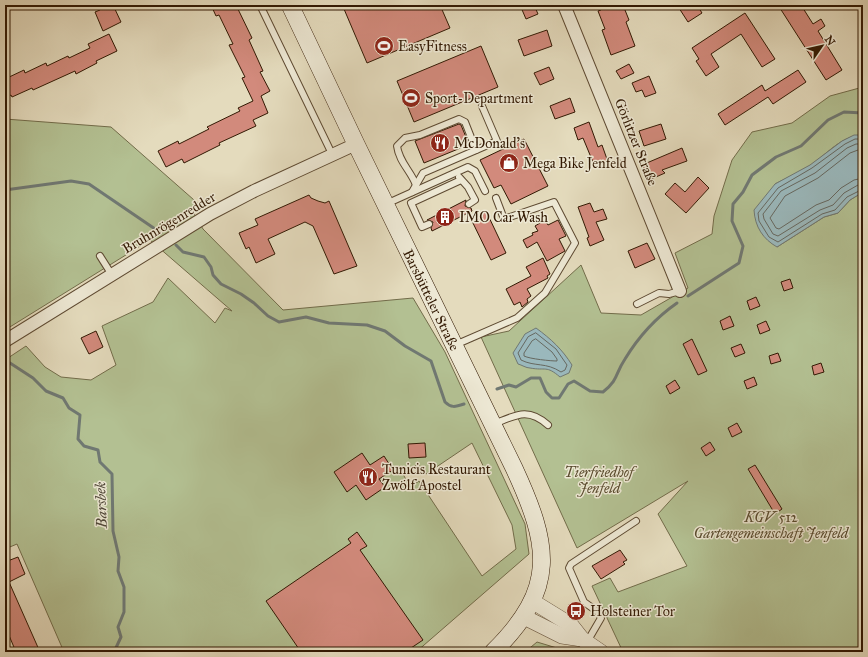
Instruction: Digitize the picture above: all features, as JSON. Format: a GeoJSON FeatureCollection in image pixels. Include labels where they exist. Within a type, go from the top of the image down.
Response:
{"type":"FeatureCollection","features":[{"type":"Feature","properties":{"kind":"main road","name":"Barsbütteler Straße"},"geometry":{"type":"LineString","coordinates":[[290,5],[385,205],[531,505],[541,539],[541,564],[539,579],[532,601],[524,617]]}},
{"type":"Feature","properties":{"kind":"main road"},"geometry":{"type":"LineString","coordinates":[[493,652],[509,636],[524,617]]}},
{"type":"Feature","properties":{"kind":"street","name":"Görlitzer Straße"},"geometry":{"type":"LineString","coordinates":[[564,5],[680,291]]}},
{"type":"Feature","properties":{"kind":"street","name":"Bruhnrögenredder"},"geometry":{"type":"LineString","coordinates":[[5,341],[216,211],[254,191],[333,156],[356,144]]}},
{"type":"Feature","properties":{"kind":"street"},"geometry":{"type":"LineString","coordinates":[[532,601],[571,625],[585,640],[601,652]]}},
{"type":"Feature","properties":{"kind":"street"},"geometry":{"type":"LineString","coordinates":[[524,617],[562,636],[585,640]]}},
{"type":"Feature","properties":{"kind":"lane"},"geometry":{"type":"LineString","coordinates":[[260,5],[333,156]]}},
{"type":"Feature","properties":{"kind":"lane"},"geometry":{"type":"LineString","coordinates":[[412,192],[423,173],[496,141],[482,106]]}},
{"type":"Feature","properties":{"kind":"lane"},"geometry":{"type":"LineString","coordinates":[[416,185],[398,152],[398,146],[404,138],[420,135],[459,119],[465,122],[476,150]]}},
{"type":"Feature","properties":{"kind":"lane"},"geometry":{"type":"LineString","coordinates":[[385,205],[468,167],[475,171],[485,191]]}},
{"type":"Feature","properties":{"kind":"lane"},"geometry":{"type":"LineString","coordinates":[[456,172],[468,187],[475,200],[469,204]]}},
{"type":"Feature","properties":{"kind":"lane"},"geometry":{"type":"LineString","coordinates":[[429,224],[422,227],[411,203],[461,180]]}},
{"type":"Feature","properties":{"kind":"lane"},"geometry":{"type":"LineString","coordinates":[[453,346],[516,318],[545,293],[575,243],[554,202],[504,219],[496,198]]}},
{"type":"Feature","properties":{"kind":"lane"},"geometry":{"type":"LineString","coordinates":[[100,256],[112,275]]}},
{"type":"Feature","properties":{"kind":"lane"},"geometry":{"type":"LineString","coordinates":[[636,304],[658,293],[669,294],[680,291]]}},
{"type":"Feature","properties":{"kind":"lane"},"geometry":{"type":"LineString","coordinates":[[492,424],[523,413],[539,417],[548,425]]}},
{"type":"Feature","properties":{"kind":"lane"},"geometry":{"type":"LineString","coordinates":[[585,640],[601,618],[598,612],[584,602],[569,568],[571,564],[636,521]]}},
{"type":"Feature","properties":{"kind":"green space"},"geometry":{"type":"Polygon","coordinates":[[[863,87],[863,135],[848,138],[835,146],[811,165],[775,184],[777,247],[824,217],[838,213],[850,200],[863,192],[863,652],[623,652],[592,586],[610,578],[618,592],[687,566],[658,514],[688,481],[577,548],[481,337],[509,331],[581,265],[601,313],[641,315],[688,288],[675,253],[712,234],[714,216],[732,160],[752,132],[792,123],[830,96],[863,87]]]}},
{"type":"Feature","properties":{"kind":"green space"},"geometry":{"type":"Polygon","coordinates":[[[5,119],[111,127],[202,207],[193,212],[203,229],[283,310],[413,298],[445,352],[525,524],[529,554],[416,652],[64,652],[17,544],[5,549],[5,360],[26,346],[45,367],[61,377],[91,380],[116,365],[102,326],[153,302],[168,278],[215,323],[225,308],[232,311],[150,240],[5,330],[5,119]],[[472,443],[426,474],[418,464],[403,474],[410,487],[419,481],[482,576],[516,549],[512,525],[472,443]]]}},
{"type":"Feature","properties":{"kind":"green space"},"geometry":{"type":"Polygon","coordinates":[[[537,642],[570,652],[525,652],[537,642]]]}},
{"type":"Feature","properties":{"kind":"water"},"geometry":{"type":"Polygon","coordinates":[[[854,135],[863,135],[863,192],[850,200],[838,213],[824,217],[777,247],[772,244],[758,227],[754,210],[775,184],[810,165],[842,141],[854,135]]]}},
{"type":"Feature","properties":{"kind":"water"},"geometry":{"type":"Polygon","coordinates":[[[536,328],[547,336],[568,359],[572,365],[569,373],[560,377],[549,370],[528,368],[518,364],[513,353],[525,334],[536,328]]]}},
{"type":"Feature","properties":{"kind":"building"},"geometry":{"type":"Polygon","coordinates":[[[98,5],[113,5],[121,22],[103,31],[95,12],[100,10],[98,5]]]}},
{"type":"Feature","properties":{"kind":"building"},"geometry":{"type":"Polygon","coordinates":[[[211,5],[236,5],[252,38],[249,40],[263,71],[260,72],[270,91],[261,96],[268,113],[253,120],[256,126],[219,143],[220,145],[184,163],[182,159],[166,167],[158,151],[178,141],[179,144],[209,129],[207,127],[240,111],[238,108],[253,101],[242,78],[245,77],[229,45],[233,44],[219,15],[216,16],[211,5]]]}},
{"type":"Feature","properties":{"kind":"building","name":"EasyFitness"},"geometry":{"type":"Polygon","coordinates":[[[355,5],[440,5],[450,28],[367,63],[344,9],[355,5]]]}},
{"type":"Feature","properties":{"kind":"building"},"geometry":{"type":"Polygon","coordinates":[[[520,5],[534,5],[538,14],[526,19],[520,5]]]}},
{"type":"Feature","properties":{"kind":"building"},"geometry":{"type":"Polygon","coordinates":[[[599,5],[623,5],[629,20],[626,22],[635,46],[611,55],[602,30],[605,29],[598,11],[601,10],[599,5]]]}},
{"type":"Feature","properties":{"kind":"building"},"geometry":{"type":"Polygon","coordinates":[[[677,5],[697,5],[702,13],[688,22],[677,5]]]}},
{"type":"Feature","properties":{"kind":"building"},"geometry":{"type":"Polygon","coordinates":[[[778,5],[801,5],[813,24],[821,19],[825,26],[818,31],[842,70],[826,80],[778,5]]]}},
{"type":"Feature","properties":{"kind":"building"},"geometry":{"type":"Polygon","coordinates":[[[745,13],[775,59],[762,67],[741,34],[711,54],[719,67],[706,76],[696,61],[699,59],[692,48],[745,13]]]}},
{"type":"Feature","properties":{"kind":"building"},"geometry":{"type":"Polygon","coordinates":[[[547,30],[552,46],[524,56],[518,40],[547,30]]]}},
{"type":"Feature","properties":{"kind":"building"},"geometry":{"type":"Polygon","coordinates":[[[109,34],[117,51],[96,61],[97,63],[76,74],[75,71],[33,90],[32,88],[12,97],[11,95],[5,98],[5,79],[24,70],[25,73],[46,63],[47,66],[68,56],[69,58],[90,48],[88,44],[109,34]]]}},
{"type":"Feature","properties":{"kind":"building"},"geometry":{"type":"Polygon","coordinates":[[[481,46],[498,87],[414,122],[397,81],[481,46]]]}},
{"type":"Feature","properties":{"kind":"building"},"geometry":{"type":"Polygon","coordinates":[[[629,64],[634,73],[621,79],[616,71],[629,64]]]}},
{"type":"Feature","properties":{"kind":"building"},"geometry":{"type":"Polygon","coordinates":[[[549,67],[554,79],[540,85],[534,73],[549,67]]]}},
{"type":"Feature","properties":{"kind":"building"},"geometry":{"type":"Polygon","coordinates":[[[798,70],[806,82],[773,104],[768,97],[725,125],[718,114],[762,85],[765,91],[798,70]]]}},
{"type":"Feature","properties":{"kind":"building"},"geometry":{"type":"Polygon","coordinates":[[[649,76],[656,93],[645,97],[642,90],[636,92],[632,83],[649,76]]]}},
{"type":"Feature","properties":{"kind":"building"},"geometry":{"type":"Polygon","coordinates":[[[570,98],[575,112],[555,119],[550,106],[570,98]]]}},
{"type":"Feature","properties":{"kind":"building"},"geometry":{"type":"Polygon","coordinates":[[[589,122],[598,147],[602,145],[608,162],[595,167],[583,138],[578,140],[574,128],[589,122]]]}},
{"type":"Feature","properties":{"kind":"building","name":"McDonald's"},"geometry":{"type":"Polygon","coordinates":[[[459,124],[461,125],[468,142],[462,144],[463,147],[424,163],[415,141],[459,124]]]}},
{"type":"Feature","properties":{"kind":"building"},"geometry":{"type":"Polygon","coordinates":[[[661,124],[666,139],[644,146],[639,131],[661,124]]]}},
{"type":"Feature","properties":{"kind":"building","name":"Mega Bike Jenfeld"},"geometry":{"type":"Polygon","coordinates":[[[524,139],[548,186],[511,204],[501,185],[494,188],[480,160],[524,139]]]}},
{"type":"Feature","properties":{"kind":"building"},"geometry":{"type":"Polygon","coordinates":[[[682,148],[687,161],[662,170],[665,173],[649,180],[642,165],[682,148]]]}},
{"type":"Feature","properties":{"kind":"building"},"geometry":{"type":"Polygon","coordinates":[[[698,177],[709,188],[686,213],[665,194],[675,183],[685,192],[698,177]]]}},
{"type":"Feature","properties":{"kind":"building"},"geometry":{"type":"Polygon","coordinates":[[[309,195],[311,198],[318,201],[325,203],[329,201],[357,266],[334,274],[313,226],[305,222],[268,239],[275,254],[256,263],[249,247],[246,249],[239,233],[258,225],[255,219],[309,195]]]}},
{"type":"Feature","properties":{"kind":"building","name":"IMO Car Wash"},"geometry":{"type":"Polygon","coordinates":[[[466,200],[465,206],[471,208],[472,211],[432,231],[431,228],[433,222],[427,220],[466,200]]]}},
{"type":"Feature","properties":{"kind":"building"},"geometry":{"type":"Polygon","coordinates":[[[590,203],[594,212],[603,209],[607,219],[596,222],[604,240],[590,246],[587,238],[589,237],[578,207],[590,203]]]}},
{"type":"Feature","properties":{"kind":"building"},"geometry":{"type":"Polygon","coordinates":[[[486,211],[506,253],[491,260],[471,219],[486,211]]]}},
{"type":"Feature","properties":{"kind":"building"},"geometry":{"type":"Polygon","coordinates":[[[545,220],[548,225],[558,220],[566,236],[559,239],[565,251],[547,261],[537,242],[527,248],[523,240],[533,235],[532,233],[538,231],[535,226],[545,220]]]}},
{"type":"Feature","properties":{"kind":"building"},"geometry":{"type":"Polygon","coordinates":[[[647,243],[655,259],[635,268],[628,251],[647,243]]]}},
{"type":"Feature","properties":{"kind":"building"},"geometry":{"type":"Polygon","coordinates":[[[543,258],[550,274],[547,276],[548,278],[527,289],[531,296],[527,299],[528,302],[522,307],[520,302],[514,305],[506,289],[531,276],[526,267],[543,258]]]}},
{"type":"Feature","properties":{"kind":"building"},"geometry":{"type":"Polygon","coordinates":[[[790,279],[793,288],[784,291],[781,282],[790,279]]]}},
{"type":"Feature","properties":{"kind":"building"},"geometry":{"type":"Polygon","coordinates":[[[756,297],[760,306],[750,310],[747,301],[756,297]]]}},
{"type":"Feature","properties":{"kind":"building"},"geometry":{"type":"Polygon","coordinates":[[[730,316],[734,326],[723,330],[720,321],[730,316]]]}},
{"type":"Feature","properties":{"kind":"building"},"geometry":{"type":"Polygon","coordinates":[[[766,321],[770,330],[760,334],[757,325],[766,321]]]}},
{"type":"Feature","properties":{"kind":"building"},"geometry":{"type":"Polygon","coordinates":[[[96,331],[103,347],[89,354],[81,338],[96,331]]]}},
{"type":"Feature","properties":{"kind":"building"},"geometry":{"type":"Polygon","coordinates":[[[692,339],[707,371],[698,375],[683,344],[692,339]]]}},
{"type":"Feature","properties":{"kind":"building"},"geometry":{"type":"Polygon","coordinates":[[[741,344],[745,353],[735,357],[731,348],[741,344]]]}},
{"type":"Feature","properties":{"kind":"building"},"geometry":{"type":"Polygon","coordinates":[[[778,353],[781,361],[771,364],[769,356],[778,353]]]}},
{"type":"Feature","properties":{"kind":"building"},"geometry":{"type":"Polygon","coordinates":[[[821,363],[824,372],[814,375],[812,366],[821,363]]]}},
{"type":"Feature","properties":{"kind":"building"},"geometry":{"type":"Polygon","coordinates":[[[754,377],[757,385],[747,389],[744,381],[754,377]]]}},
{"type":"Feature","properties":{"kind":"building"},"geometry":{"type":"Polygon","coordinates":[[[675,380],[680,388],[670,394],[666,386],[675,380]]]}},
{"type":"Feature","properties":{"kind":"building"},"geometry":{"type":"Polygon","coordinates":[[[737,423],[742,432],[732,437],[728,428],[737,423]]]}},
{"type":"Feature","properties":{"kind":"building"},"geometry":{"type":"Polygon","coordinates":[[[710,442],[715,450],[706,456],[701,448],[710,442]]]}},
{"type":"Feature","properties":{"kind":"building"},"geometry":{"type":"Polygon","coordinates":[[[425,443],[426,457],[409,458],[408,444],[425,443]]]}},
{"type":"Feature","properties":{"kind":"building"},"geometry":{"type":"Polygon","coordinates":[[[362,453],[370,465],[384,456],[393,470],[379,479],[385,487],[366,500],[356,485],[347,492],[334,472],[362,453]]]}},
{"type":"Feature","properties":{"kind":"building"},"geometry":{"type":"Polygon","coordinates":[[[755,465],[782,509],[775,514],[748,469],[755,465]]]}},
{"type":"Feature","properties":{"kind":"building"},"geometry":{"type":"Polygon","coordinates":[[[357,532],[367,546],[360,550],[423,640],[405,652],[301,652],[266,601],[351,543],[348,539],[357,532]]]}},
{"type":"Feature","properties":{"kind":"building"},"geometry":{"type":"Polygon","coordinates":[[[620,550],[627,560],[623,562],[625,564],[601,579],[592,566],[620,550]]]}},
{"type":"Feature","properties":{"kind":"building"},"geometry":{"type":"Polygon","coordinates":[[[18,557],[25,574],[9,582],[40,652],[16,652],[5,626],[5,562],[18,557]]]}},
{"type":"Feature","properties":{"kind":"waterway"},"geometry":{"type":"LineString","coordinates":[[688,296],[739,263],[743,246],[732,221],[733,204],[743,192],[752,175],[776,157],[801,146],[828,120],[844,112],[863,113]]}},
{"type":"Feature","properties":{"kind":"waterway"},"geometry":{"type":"LineString","coordinates":[[5,190],[71,181],[89,184],[161,233]]}},
{"type":"Feature","properties":{"kind":"waterway"},"geometry":{"type":"LineString","coordinates":[[176,245],[183,252],[204,257],[211,267],[213,275],[221,284],[241,294],[254,303],[268,316],[279,322],[306,317],[329,323],[367,325],[385,331],[405,346],[431,361],[445,402],[453,406],[464,404]]}},
{"type":"Feature","properties":{"kind":"waterway"},"geometry":{"type":"LineString","coordinates":[[497,389],[509,385],[516,387],[531,378],[540,378],[546,392],[552,398],[559,398],[568,384],[574,381],[590,391],[603,392],[612,383],[625,359],[642,335],[661,315],[677,303]]}},
{"type":"Feature","properties":{"kind":"waterway","name":"Barsbek"},"geometry":{"type":"LineString","coordinates":[[5,362],[10,363],[33,378],[46,391],[63,398],[69,408],[80,415],[78,439],[84,446],[98,450],[100,462],[112,474],[113,531],[119,557],[118,571],[124,587],[124,612],[118,627],[121,637],[114,652]]}},
{"type":"Feature","properties":{"kind":"place","name":"EasyFitness"},"geometry":{"type":"Point","coordinates":[384,46]}},
{"type":"Feature","properties":{"kind":"place","name":"Sport-Department"},"geometry":{"type":"Point","coordinates":[411,98]}},
{"type":"Feature","properties":{"kind":"place","name":"McDonald's"},"geometry":{"type":"Point","coordinates":[440,143]}},
{"type":"Feature","properties":{"kind":"place","name":"Mega Bike Jenfeld"},"geometry":{"type":"Point","coordinates":[509,163]}},
{"type":"Feature","properties":{"kind":"place","name":"IMO Car Wash"},"geometry":{"type":"Point","coordinates":[445,217]}},
{"type":"Feature","properties":{"kind":"place","name":"Tunicis Restaurant Zwölf Apostel"},"geometry":{"type":"Point","coordinates":[368,477]}},
{"type":"Feature","properties":{"kind":"place","name":"Holsteiner Tor"},"geometry":{"type":"Point","coordinates":[576,611]}},
{"type":"Feature","properties":{"kind":"park label","name":"Tierfriedhof Jenfeld"},"geometry":{"type":"Point","coordinates":[599,480]}},
{"type":"Feature","properties":{"kind":"park label","name":"KGV 512 Gartengemeinschaft Jenfeld"},"geometry":{"type":"Point","coordinates":[771,526]}}]}
